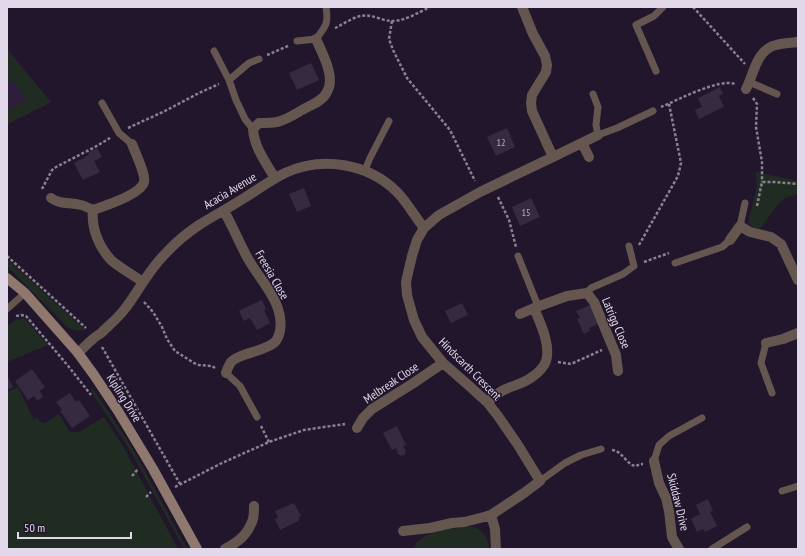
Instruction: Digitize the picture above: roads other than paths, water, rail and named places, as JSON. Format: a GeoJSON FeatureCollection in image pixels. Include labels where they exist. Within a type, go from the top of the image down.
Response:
{"type":"FeatureCollection","features":[{"type":"Feature","properties":{"kind":"street"},"geometry":{"type":"LineString","coordinates":[[522,7],[545,56],[547,65],[546,72],[532,95],[531,103],[532,111],[553,157]]}},
{"type":"Feature","properties":{"kind":"street"},"geometry":{"type":"LineString","coordinates":[[275,178],[256,145],[253,136],[253,129],[259,123],[278,122],[287,119],[315,103],[327,93],[330,78],[316,39]]}},
{"type":"Feature","properties":{"kind":"street"},"geometry":{"type":"LineString","coordinates":[[748,85],[759,57],[765,50],[774,45],[798,42]]}},
{"type":"Feature","properties":{"kind":"street","name":"Hindscarth Crescent"},"geometry":{"type":"LineString","coordinates":[[540,481],[518,445],[487,402],[443,363],[422,337],[414,320],[407,296],[406,282],[417,240],[424,228],[439,215],[480,192],[598,135]]}},
{"type":"Feature","properties":{"kind":"street"},"geometry":{"type":"LineString","coordinates":[[582,143],[589,157]]}},
{"type":"Feature","properties":{"kind":"street"},"geometry":{"type":"LineString","coordinates":[[51,198],[56,202],[80,205],[93,210],[134,193],[144,183],[144,177],[140,161],[132,144]]}},
{"type":"Feature","properties":{"kind":"street","name":"Acacia Avenue"},"geometry":{"type":"LineString","coordinates":[[78,353],[116,318],[154,266],[175,244],[199,225],[256,192],[275,178],[293,170],[312,164],[340,164],[365,170],[377,176],[398,193],[424,228]]}},
{"type":"Feature","properties":{"kind":"street"},"geometry":{"type":"LineString","coordinates":[[93,210],[93,221],[97,238],[106,253],[112,260],[143,282]]}},
{"type":"Feature","properties":{"kind":"street","name":"Freesia Close"},"geometry":{"type":"LineString","coordinates":[[224,211],[246,256],[274,299],[281,326],[277,341],[265,348],[231,362],[226,373]]}},
{"type":"Feature","properties":{"kind":"street"},"geometry":{"type":"LineString","coordinates":[[730,240],[740,226],[750,232],[771,237],[781,244],[798,280]]}},
{"type":"Feature","properties":{"kind":"street","name":"Kipling Drive"},"geometry":{"type":"LineString","coordinates":[[7,278],[25,293],[78,353],[94,375],[153,469],[197,549]]}},
{"type":"Feature","properties":{"kind":"street","name":"Latrigg Close"},"geometry":{"type":"LineString","coordinates":[[520,314],[567,296],[587,293],[594,302],[616,355],[618,371]]}},
{"type":"Feature","properties":{"kind":"street"},"geometry":{"type":"LineString","coordinates":[[487,402],[502,391],[531,378],[540,371],[546,361],[547,349],[536,307]]}},
{"type":"Feature","properties":{"kind":"street"},"geometry":{"type":"LineString","coordinates":[[766,343],[783,339],[798,333]]}},
{"type":"Feature","properties":{"kind":"street","name":"Melbreak Close"},"geometry":{"type":"LineString","coordinates":[[357,428],[363,418],[372,409],[443,363]]}},
{"type":"Feature","properties":{"kind":"street","name":"Skiddaw Drive"},"geometry":{"type":"LineString","coordinates":[[654,461],[659,483],[666,498],[672,537],[680,549]]}},
{"type":"Feature","properties":{"kind":"street"},"geometry":{"type":"LineString","coordinates":[[403,531],[469,521],[491,515],[540,481]]}},
{"type":"Feature","properties":{"kind":"street"},"geometry":{"type":"LineString","coordinates":[[225,549],[243,538],[253,518],[254,506]]}},
{"type":"Feature","properties":{"kind":"street"},"geometry":{"type":"LineString","coordinates":[[491,515],[495,530],[496,549]]}},
{"type":"Feature","properties":{"kind":"lane"},"geometry":{"type":"LineString","coordinates":[[297,41],[316,39],[325,27],[327,21],[326,7]]}},
{"type":"Feature","properties":{"kind":"lane"},"geometry":{"type":"LineString","coordinates":[[656,71],[636,25],[654,16],[663,7]]}},
{"type":"Feature","properties":{"kind":"lane"},"geometry":{"type":"LineString","coordinates":[[214,52],[229,80],[245,119],[253,129]]}},
{"type":"Feature","properties":{"kind":"lane"},"geometry":{"type":"LineString","coordinates":[[229,80],[249,63],[259,59]]}},
{"type":"Feature","properties":{"kind":"lane"},"geometry":{"type":"LineString","coordinates":[[748,85],[777,94]]}},
{"type":"Feature","properties":{"kind":"lane"},"geometry":{"type":"LineString","coordinates":[[593,94],[598,107],[596,125],[598,135],[653,111]]}},
{"type":"Feature","properties":{"kind":"lane"},"geometry":{"type":"LineString","coordinates":[[102,103],[119,133],[132,144]]}},
{"type":"Feature","properties":{"kind":"lane"},"geometry":{"type":"LineString","coordinates":[[365,170],[389,121]]}},
{"type":"Feature","properties":{"kind":"lane"},"geometry":{"type":"LineString","coordinates":[[740,226],[745,202]]}},
{"type":"Feature","properties":{"kind":"lane"},"geometry":{"type":"LineString","coordinates":[[675,263],[722,247],[730,240]]}},
{"type":"Feature","properties":{"kind":"lane"},"geometry":{"type":"LineString","coordinates":[[587,293],[591,288],[623,274],[634,266],[630,246]]}},
{"type":"Feature","properties":{"kind":"lane"},"geometry":{"type":"LineString","coordinates":[[518,256],[536,307]]}},
{"type":"Feature","properties":{"kind":"lane"},"geometry":{"type":"LineString","coordinates":[[7,309],[25,293]]}},
{"type":"Feature","properties":{"kind":"lane"},"geometry":{"type":"LineString","coordinates":[[766,343],[761,363],[772,393]]}},
{"type":"Feature","properties":{"kind":"lane"},"geometry":{"type":"LineString","coordinates":[[226,373],[240,386],[257,417]]}},
{"type":"Feature","properties":{"kind":"lane"},"geometry":{"type":"LineString","coordinates":[[654,461],[659,445],[669,436],[702,418]]}},
{"type":"Feature","properties":{"kind":"lane"},"geometry":{"type":"LineString","coordinates":[[540,481],[565,463],[581,455],[601,449]]}},
{"type":"Feature","properties":{"kind":"lane"},"geometry":{"type":"LineString","coordinates":[[782,491],[798,486]]}},
{"type":"Feature","properties":{"kind":"lane"},"geometry":{"type":"LineString","coordinates":[[712,549],[747,527]]}}]}
